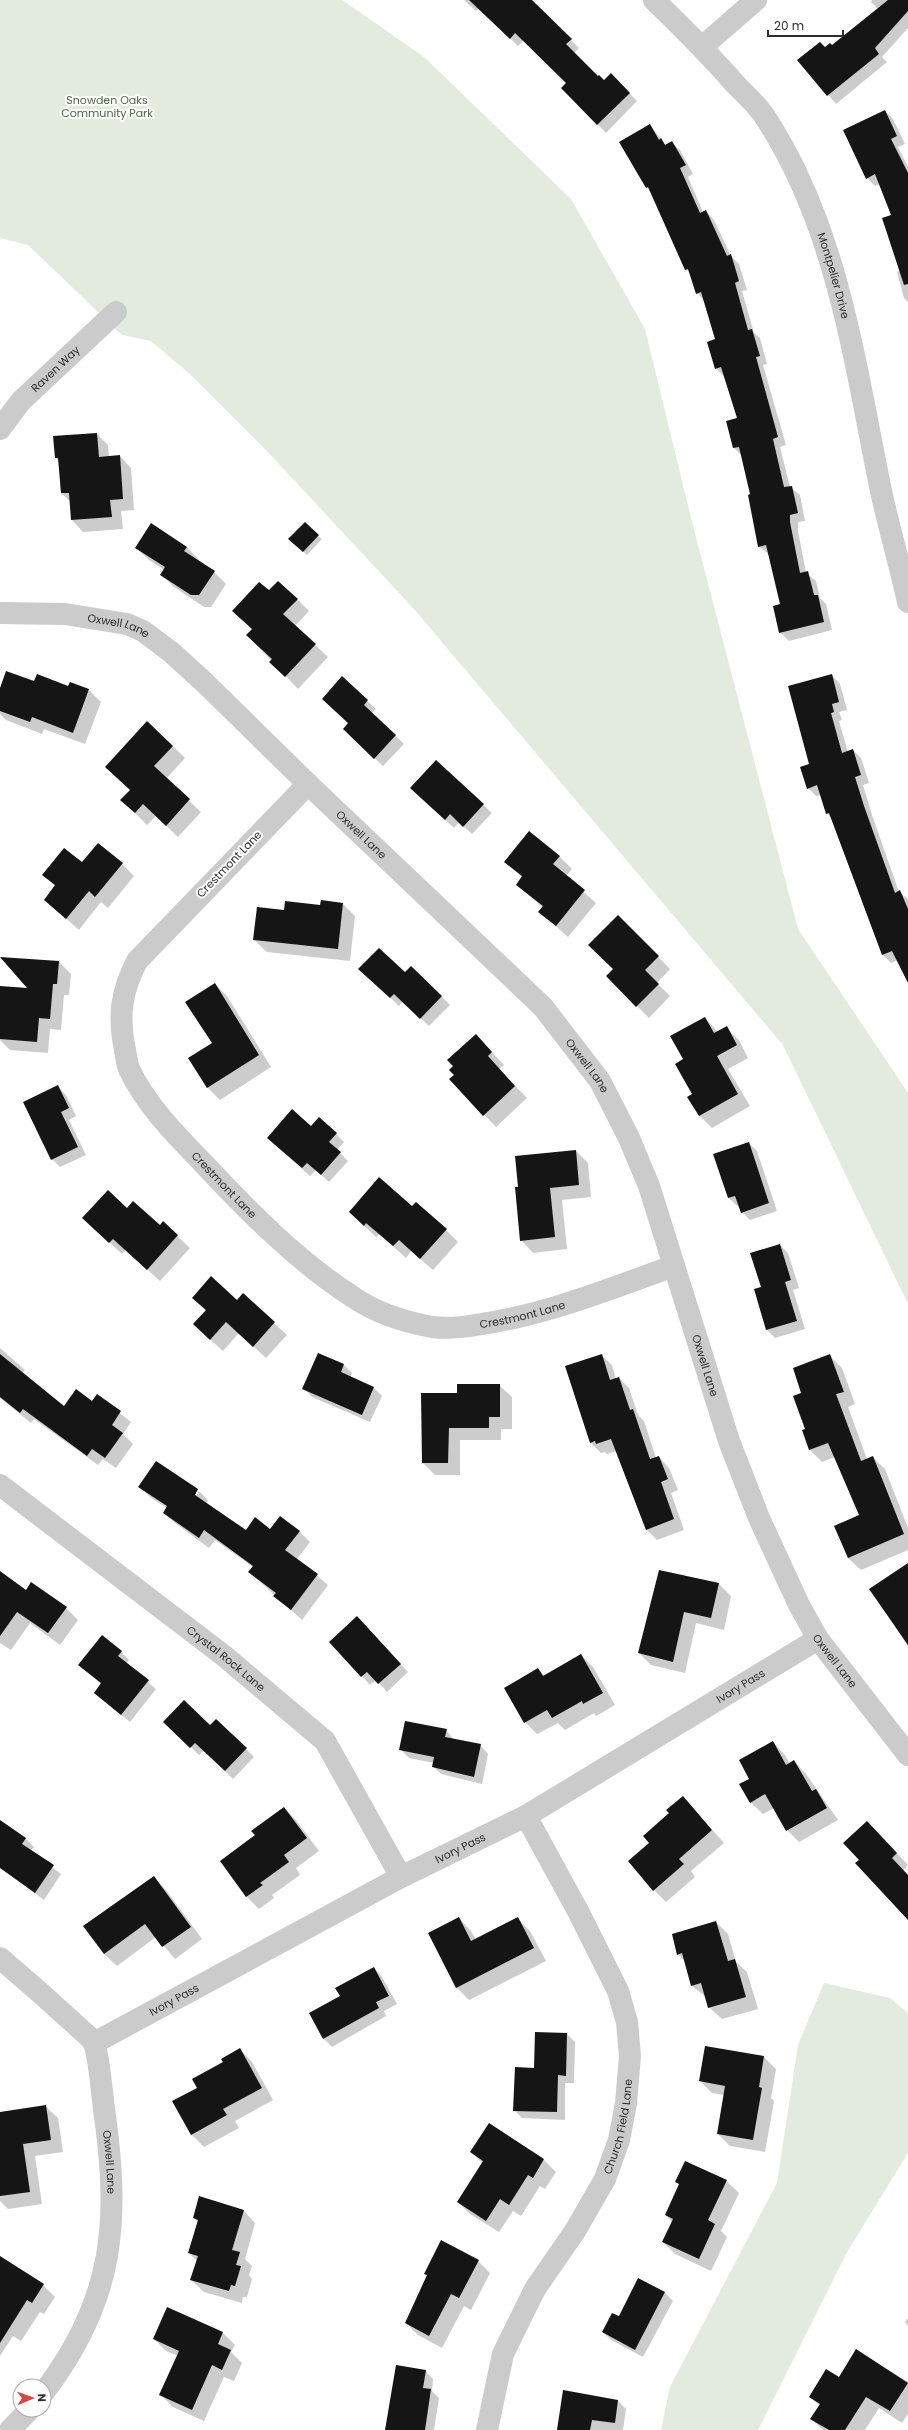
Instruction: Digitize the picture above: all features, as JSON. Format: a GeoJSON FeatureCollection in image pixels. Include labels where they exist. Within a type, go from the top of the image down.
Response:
{"type":"FeatureCollection","features":[{"type":"Feature","properties":{"kind":"street","name":"Montpelier Drive"},"geometry":{"type":"LineString","coordinates":[[654,0],[702,47],[764,116],[786,153],[809,203],[829,259],[860,377],[882,492],[908,602]]}},
{"type":"Feature","properties":{"kind":"street"},"geometry":{"type":"LineString","coordinates":[[702,47],[756,0]]}},
{"type":"Feature","properties":{"kind":"street","name":"Raven Way"},"geometry":{"type":"LineString","coordinates":[[0,429],[22,401],[116,312]]}},
{"type":"Feature","properties":{"kind":"street","name":"Oxwell Lane"},"geometry":{"type":"LineString","coordinates":[[0,613],[65,614],[127,624],[143,631],[171,652],[205,683],[308,784],[543,1008],[600,1081],[629,1138],[649,1186],[729,1441],[759,1518],[818,1639],[908,1755]]}},
{"type":"Feature","properties":{"kind":"street","name":"Crestmont Lane"},"geometry":{"type":"LineString","coordinates":[[308,784],[230,863],[137,961],[123,995],[122,1035],[128,1068],[149,1102],[177,1137],[232,1194],[304,1261],[353,1298],[391,1317],[434,1327],[463,1327],[506,1321],[565,1305],[674,1266]]}},
{"type":"Feature","properties":{"kind":"street","name":"Crystal Rock Lane"},"geometry":{"type":"LineString","coordinates":[[0,1485],[223,1656],[325,1740],[401,1877]]}},
{"type":"Feature","properties":{"kind":"street","name":"Ivory Pass"},"geometry":{"type":"LineString","coordinates":[[94,2042],[401,1877],[526,1816],[818,1639]]}},
{"type":"Feature","properties":{"kind":"street","name":"Church Field Lane"},"geometry":{"type":"LineString","coordinates":[[487,2430],[503,2354],[535,2289],[575,2231],[605,2179],[619,2140],[626,2103],[630,2056],[627,2022],[618,1991],[579,1913],[526,1816]]}},
{"type":"Feature","properties":{"kind":"street"},"geometry":{"type":"LineString","coordinates":[[0,1958],[94,2042]]}},
{"type":"Feature","properties":{"kind":"street","name":"Oxwell Lane"},"geometry":{"type":"LineString","coordinates":[[52,2381],[65,2364],[84,2330],[103,2276],[111,2234],[113,2189],[94,2042]]}},
{"type":"Feature","properties":{"kind":"street"},"geometry":{"type":"LineString","coordinates":[[10,2430],[21,2418]]}},
{"type":"Feature","properties":{"kind":"green space","name":"Snowden Oaks Community Park"},"geometry":{"type":"Polygon","coordinates":[[[0,0],[342,0],[424,57],[571,199],[645,329],[692,522],[798,929],[908,1093],[908,1304],[783,1045],[414,609],[266,450],[190,374],[151,341],[122,335],[28,245],[0,238],[0,0]]]}},
{"type":"Feature","properties":{"kind":"green space"},"geometry":{"type":"Polygon","coordinates":[[[824,1983],[890,1998],[908,2013],[908,2153],[847,2252],[758,2430],[661,2430],[670,2387],[777,2183],[798,2045],[824,1983]]]}},
{"type":"Feature","properties":{"kind":"building"},"geometry":{"type":"Polygon","coordinates":[[[469,0],[532,0],[572,39],[566,44],[598,76],[599,75],[604,80],[611,73],[630,93],[597,125],[561,88],[566,83],[515,33],[510,39],[469,0]]]}},
{"type":"Feature","properties":{"kind":"building"},"geometry":{"type":"Polygon","coordinates":[[[888,0],[908,0],[908,11],[875,48],[879,54],[827,96],[797,60],[820,42],[825,47],[830,43],[832,45],[888,0]]]}},
{"type":"Feature","properties":{"kind":"building"},"geometry":{"type":"Polygon","coordinates":[[[885,110],[897,136],[891,139],[908,173],[908,284],[904,285],[882,218],[891,215],[875,174],[866,179],[843,130],[885,110]]]}},
{"type":"Feature","properties":{"kind":"building"},"geometry":{"type":"Polygon","coordinates":[[[650,124],[659,140],[661,138],[665,145],[672,141],[686,165],[680,168],[700,213],[706,210],[727,256],[731,254],[739,281],[735,283],[748,330],[752,329],[760,356],[756,357],[778,437],[773,439],[784,487],[792,486],[798,513],[790,515],[790,522],[800,573],[808,571],[814,595],[818,595],[824,622],[779,633],[773,606],[780,604],[766,545],[758,547],[748,495],[750,494],[739,447],[733,448],[726,421],[737,418],[721,367],[715,369],[707,342],[715,339],[701,292],[696,294],[688,269],[685,270],[648,187],[646,188],[619,142],[650,124]]]}},
{"type":"Feature","properties":{"kind":"building"},"geometry":{"type":"Polygon","coordinates":[[[97,433],[99,457],[120,455],[123,499],[110,500],[112,517],[71,520],[69,493],[61,493],[58,458],[55,458],[53,436],[97,433]]]}},
{"type":"Feature","properties":{"kind":"building"},"geometry":{"type":"Polygon","coordinates":[[[305,522],[319,535],[303,552],[288,539],[305,522]]]}},
{"type":"Feature","properties":{"kind":"building"},"geometry":{"type":"Polygon","coordinates":[[[151,523],[187,547],[184,551],[215,571],[199,595],[191,595],[160,575],[165,567],[135,548],[151,523]]]}},
{"type":"Feature","properties":{"kind":"building"},"geometry":{"type":"Polygon","coordinates":[[[278,581],[298,599],[283,614],[316,644],[285,677],[269,662],[272,659],[246,635],[252,629],[232,611],[259,582],[269,590],[278,581]]]}},
{"type":"Feature","properties":{"kind":"building"},"geometry":{"type":"Polygon","coordinates":[[[6,671],[34,681],[37,674],[68,686],[70,682],[89,689],[73,733],[32,717],[30,722],[0,711],[0,688],[6,671]]]}},
{"type":"Feature","properties":{"kind":"building"},"geometry":{"type":"Polygon","coordinates":[[[832,674],[839,702],[832,704],[834,712],[831,713],[842,753],[853,749],[861,775],[855,777],[864,806],[895,893],[900,890],[908,909],[908,983],[892,951],[882,955],[829,813],[826,814],[817,785],[807,789],[800,767],[809,764],[788,686],[832,674]]]}},
{"type":"Feature","properties":{"kind":"building"},"geometry":{"type":"Polygon","coordinates":[[[342,676],[368,700],[364,705],[396,735],[374,759],[343,729],[348,723],[322,699],[342,676]]]}},
{"type":"Feature","properties":{"kind":"building"},"geometry":{"type":"Polygon","coordinates":[[[147,721],[173,746],[154,766],[190,799],[166,826],[143,804],[135,813],[120,800],[130,790],[105,767],[147,721]]]}},
{"type":"Feature","properties":{"kind":"building"},"geometry":{"type":"Polygon","coordinates":[[[436,760],[484,804],[463,827],[450,814],[445,820],[410,788],[436,760]]]}},
{"type":"Feature","properties":{"kind":"building"},"geometry":{"type":"Polygon","coordinates":[[[529,831],[560,856],[553,864],[585,890],[556,926],[538,912],[543,906],[516,885],[522,876],[504,862],[529,831]]]}},
{"type":"Feature","properties":{"kind":"building"},"geometry":{"type":"Polygon","coordinates":[[[98,843],[123,863],[95,897],[89,891],[66,919],[44,900],[55,885],[42,875],[64,848],[82,862],[98,843]]]}},
{"type":"Feature","properties":{"kind":"building"},"geometry":{"type":"Polygon","coordinates":[[[321,900],[343,903],[338,949],[253,940],[257,907],[284,910],[285,901],[320,905],[321,900]]]}},
{"type":"Feature","properties":{"kind":"building"},"geometry":{"type":"Polygon","coordinates":[[[618,915],[659,956],[645,970],[659,984],[636,1007],[606,976],[613,969],[588,945],[618,915]]]}},
{"type":"Feature","properties":{"kind":"building"},"geometry":{"type":"Polygon","coordinates":[[[379,948],[405,972],[411,966],[442,996],[420,1019],[394,994],[390,998],[358,969],[379,948]]]}},
{"type":"Feature","properties":{"kind":"building"},"geometry":{"type":"Polygon","coordinates":[[[0,957],[59,961],[57,984],[53,984],[50,1019],[39,1018],[37,1042],[0,1039],[0,986],[27,988],[0,957]]]}},
{"type":"Feature","properties":{"kind":"building"},"geometry":{"type":"Polygon","coordinates":[[[215,983],[259,1055],[207,1088],[188,1058],[212,1043],[185,1002],[215,983]]]}},
{"type":"Feature","properties":{"kind":"building"},"geometry":{"type":"Polygon","coordinates":[[[705,1017],[714,1033],[727,1026],[737,1045],[717,1056],[738,1094],[699,1116],[687,1097],[692,1094],[675,1064],[683,1059],[670,1036],[705,1017]]]}},
{"type":"Feature","properties":{"kind":"building"},"geometry":{"type":"Polygon","coordinates":[[[476,1034],[492,1052],[488,1056],[515,1086],[483,1116],[449,1079],[454,1075],[449,1070],[453,1066],[447,1060],[476,1034]]]}},
{"type":"Feature","properties":{"kind":"building"},"geometry":{"type":"Polygon","coordinates":[[[58,1085],[69,1108],[61,1112],[78,1147],[51,1160],[23,1102],[58,1085]]]}},
{"type":"Feature","properties":{"kind":"building"},"geometry":{"type":"Polygon","coordinates":[[[292,1109],[311,1126],[319,1117],[337,1133],[329,1142],[341,1152],[321,1175],[307,1163],[302,1168],[267,1138],[292,1109]]]}},
{"type":"Feature","properties":{"kind":"building"},"geometry":{"type":"Polygon","coordinates":[[[749,1142],[769,1203],[741,1213],[735,1196],[728,1198],[713,1154],[749,1142]]]}},
{"type":"Feature","properties":{"kind":"building"},"geometry":{"type":"Polygon","coordinates":[[[576,1150],[579,1185],[550,1188],[555,1237],[520,1241],[515,1187],[518,1187],[515,1156],[576,1150]]]}},
{"type":"Feature","properties":{"kind":"building"},"geometry":{"type":"Polygon","coordinates":[[[379,1177],[412,1206],[416,1202],[447,1229],[420,1259],[399,1240],[393,1246],[366,1223],[364,1226],[349,1212],[379,1177]]]}},
{"type":"Feature","properties":{"kind":"building"},"geometry":{"type":"Polygon","coordinates":[[[108,1190],[127,1208],[133,1201],[160,1225],[163,1221],[178,1235],[147,1270],[113,1239],[109,1243],[82,1218],[108,1190]]]}},
{"type":"Feature","properties":{"kind":"building"},"geometry":{"type":"Polygon","coordinates":[[[780,1244],[791,1280],[785,1282],[797,1321],[766,1330],[754,1289],[761,1287],[750,1253],[780,1244]]]}},
{"type":"Feature","properties":{"kind":"building"},"geometry":{"type":"Polygon","coordinates":[[[211,1276],[237,1300],[243,1293],[275,1322],[253,1347],[226,1322],[210,1340],[193,1324],[206,1310],[192,1298],[211,1276]]]}},
{"type":"Feature","properties":{"kind":"building"},"geometry":{"type":"Polygon","coordinates":[[[318,1353],[344,1364],[341,1372],[374,1387],[362,1415],[302,1389],[318,1353]]]}},
{"type":"Feature","properties":{"kind":"building"},"geometry":{"type":"Polygon","coordinates":[[[0,1354],[64,1406],[76,1389],[92,1401],[97,1394],[121,1411],[112,1425],[123,1433],[105,1458],[92,1449],[87,1456],[23,1409],[20,1413],[0,1397],[0,1354]]]}},
{"type":"Feature","properties":{"kind":"building"},"geometry":{"type":"Polygon","coordinates":[[[602,1354],[610,1380],[619,1377],[630,1410],[633,1409],[650,1459],[659,1456],[668,1479],[661,1482],[674,1519],[646,1530],[611,1439],[596,1444],[595,1441],[590,1443],[565,1366],[602,1354]]]}},
{"type":"Feature","properties":{"kind":"building"},"geometry":{"type":"Polygon","coordinates":[[[830,1354],[844,1392],[836,1394],[861,1461],[873,1456],[904,1534],[848,1558],[834,1526],[859,1515],[828,1443],[809,1450],[802,1430],[805,1429],[793,1396],[801,1393],[793,1368],[830,1354]]]}},
{"type":"Feature","properties":{"kind":"building"},"geometry":{"type":"Polygon","coordinates":[[[457,1384],[500,1384],[500,1417],[489,1417],[489,1428],[449,1428],[448,1463],[422,1463],[421,1393],[457,1393],[457,1384]]]}},
{"type":"Feature","properties":{"kind":"building"},"geometry":{"type":"Polygon","coordinates":[[[156,1461],[198,1489],[195,1495],[246,1530],[255,1517],[270,1529],[280,1516],[300,1531],[285,1550],[318,1574],[291,1610],[273,1596],[276,1593],[248,1572],[253,1566],[204,1530],[199,1538],[163,1513],[167,1506],[138,1487],[156,1461]]]}},
{"type":"Feature","properties":{"kind":"building"},"geometry":{"type":"Polygon","coordinates":[[[908,1563],[908,1645],[869,1589],[908,1563]]]}},
{"type":"Feature","properties":{"kind":"building"},"geometry":{"type":"Polygon","coordinates":[[[659,1570],[719,1583],[711,1618],[684,1612],[673,1662],[638,1653],[659,1570]]]}},
{"type":"Feature","properties":{"kind":"building"},"geometry":{"type":"Polygon","coordinates":[[[0,1571],[26,1590],[31,1582],[67,1607],[48,1633],[17,1612],[0,1636],[0,1571]]]}},
{"type":"Feature","properties":{"kind":"building"},"geometry":{"type":"Polygon","coordinates":[[[357,1616],[401,1664],[378,1684],[367,1672],[361,1677],[329,1642],[357,1616]]]}},
{"type":"Feature","properties":{"kind":"building"},"geometry":{"type":"Polygon","coordinates":[[[102,1635],[122,1651],[118,1656],[149,1680],[121,1715],[94,1693],[101,1683],[78,1665],[102,1635]]]}},
{"type":"Feature","properties":{"kind":"building"},"geometry":{"type":"Polygon","coordinates":[[[581,1654],[603,1693],[583,1704],[582,1701],[552,1718],[547,1710],[524,1723],[504,1688],[538,1668],[543,1676],[581,1654]]]}},
{"type":"Feature","properties":{"kind":"building"},"geometry":{"type":"Polygon","coordinates":[[[184,1700],[210,1725],[216,1719],[247,1748],[225,1771],[195,1743],[190,1748],[163,1722],[184,1700]]]}},
{"type":"Feature","properties":{"kind":"building"},"geometry":{"type":"Polygon","coordinates":[[[405,1721],[447,1729],[445,1737],[481,1744],[474,1777],[432,1767],[434,1757],[399,1750],[405,1721]]]}},
{"type":"Feature","properties":{"kind":"building"},"geometry":{"type":"Polygon","coordinates":[[[773,1741],[786,1765],[794,1760],[812,1791],[816,1789],[827,1808],[786,1831],[765,1794],[750,1803],[739,1784],[749,1779],[739,1760],[773,1741]]]}},
{"type":"Feature","properties":{"kind":"building"},"geometry":{"type":"Polygon","coordinates":[[[683,1796],[712,1830],[679,1859],[684,1864],[653,1891],[628,1861],[649,1843],[643,1836],[669,1813],[666,1810],[683,1796]]]}},
{"type":"Feature","properties":{"kind":"building"},"geometry":{"type":"Polygon","coordinates":[[[284,1807],[307,1838],[284,1855],[289,1862],[260,1883],[263,1885],[246,1897],[220,1861],[255,1835],[251,1831],[284,1807]]]}},
{"type":"Feature","properties":{"kind":"building"},"geometry":{"type":"Polygon","coordinates":[[[0,1820],[26,1838],[22,1844],[54,1865],[35,1893],[0,1868],[0,1820]]]}},
{"type":"Feature","properties":{"kind":"building"},"geometry":{"type":"Polygon","coordinates":[[[867,1821],[897,1853],[892,1858],[908,1875],[908,1920],[855,1863],[859,1860],[843,1843],[867,1821]]]}},
{"type":"Feature","properties":{"kind":"building"},"geometry":{"type":"Polygon","coordinates":[[[154,1876],[191,1927],[162,1947],[145,1924],[104,1954],[83,1926],[154,1876]]]}},
{"type":"Feature","properties":{"kind":"building"},"geometry":{"type":"Polygon","coordinates":[[[459,1917],[471,1941],[518,1917],[534,1948],[456,1988],[428,1933],[459,1917]]]}},
{"type":"Feature","properties":{"kind":"building"},"geometry":{"type":"Polygon","coordinates":[[[716,1921],[728,1961],[735,1959],[746,1997],[708,2008],[701,1983],[691,1986],[682,1953],[677,1955],[672,1934],[716,1921]]]}},
{"type":"Feature","properties":{"kind":"building"},"geometry":{"type":"Polygon","coordinates":[[[374,1967],[389,1996],[376,2002],[379,2008],[323,2039],[309,2013],[340,1996],[335,1988],[374,1967]]]}},
{"type":"Feature","properties":{"kind":"building"},"geometry":{"type":"Polygon","coordinates":[[[535,2032],[567,2033],[566,2076],[558,2075],[557,2112],[513,2111],[515,2067],[534,2068],[535,2032]]]}},
{"type":"Feature","properties":{"kind":"building"},"geometry":{"type":"Polygon","coordinates":[[[705,2046],[764,2056],[759,2087],[762,2088],[753,2140],[717,2134],[725,2086],[699,2081],[705,2046]]]}},
{"type":"Feature","properties":{"kind":"building"},"geometry":{"type":"Polygon","coordinates":[[[240,2048],[262,2088],[223,2109],[227,2115],[191,2135],[172,2101],[197,2088],[192,2079],[223,2062],[221,2059],[240,2048]]]}},
{"type":"Feature","properties":{"kind":"building"},"geometry":{"type":"Polygon","coordinates":[[[46,2105],[51,2140],[23,2144],[30,2192],[0,2196],[0,2112],[46,2105]]]}},
{"type":"Feature","properties":{"kind":"building"},"geometry":{"type":"Polygon","coordinates":[[[489,2123],[544,2159],[533,2178],[528,2175],[509,2205],[500,2199],[486,2221],[457,2202],[483,2161],[470,2152],[489,2123]]]}},
{"type":"Feature","properties":{"kind":"building"},"geometry":{"type":"Polygon","coordinates":[[[685,2161],[727,2180],[708,2220],[715,2224],[699,2259],[662,2242],[673,2219],[665,2215],[679,2184],[675,2182],[685,2161]]]}},
{"type":"Feature","properties":{"kind":"building"},"geometry":{"type":"Polygon","coordinates":[[[199,2196],[244,2210],[232,2250],[240,2252],[236,2265],[241,2266],[235,2286],[231,2285],[229,2291],[190,2280],[198,2256],[188,2253],[198,2220],[193,2218],[199,2196]]]}},
{"type":"Feature","properties":{"kind":"building"},"geometry":{"type":"Polygon","coordinates":[[[441,2240],[479,2260],[459,2298],[451,2294],[429,2336],[405,2323],[427,2275],[424,2274],[441,2240]]]}},
{"type":"Feature","properties":{"kind":"building"},"geometry":{"type":"Polygon","coordinates":[[[0,2256],[44,2284],[32,2303],[27,2300],[0,2343],[0,2256]]]}},
{"type":"Feature","properties":{"kind":"building"},"geometry":{"type":"Polygon","coordinates":[[[638,2278],[665,2292],[635,2350],[602,2332],[612,2313],[619,2316],[638,2278]]]}},
{"type":"Feature","properties":{"kind":"building"},"geometry":{"type":"Polygon","coordinates":[[[167,2307],[223,2332],[218,2344],[231,2350],[222,2370],[212,2365],[192,2410],[159,2395],[179,2351],[153,2339],[167,2307]]]}},
{"type":"Feature","properties":{"kind":"building"},"geometry":{"type":"Polygon","coordinates":[[[856,2349],[908,2383],[890,2411],[866,2397],[845,2430],[829,2430],[810,2419],[820,2404],[809,2397],[826,2369],[839,2377],[856,2349]]]}},
{"type":"Feature","properties":{"kind":"building"},"geometry":{"type":"Polygon","coordinates":[[[396,2365],[426,2370],[423,2388],[431,2389],[425,2430],[385,2430],[396,2365]]]}},
{"type":"Feature","properties":{"kind":"building"},"geometry":{"type":"Polygon","coordinates":[[[563,2390],[618,2400],[615,2423],[592,2420],[590,2430],[557,2430],[563,2390]]]}}]}
